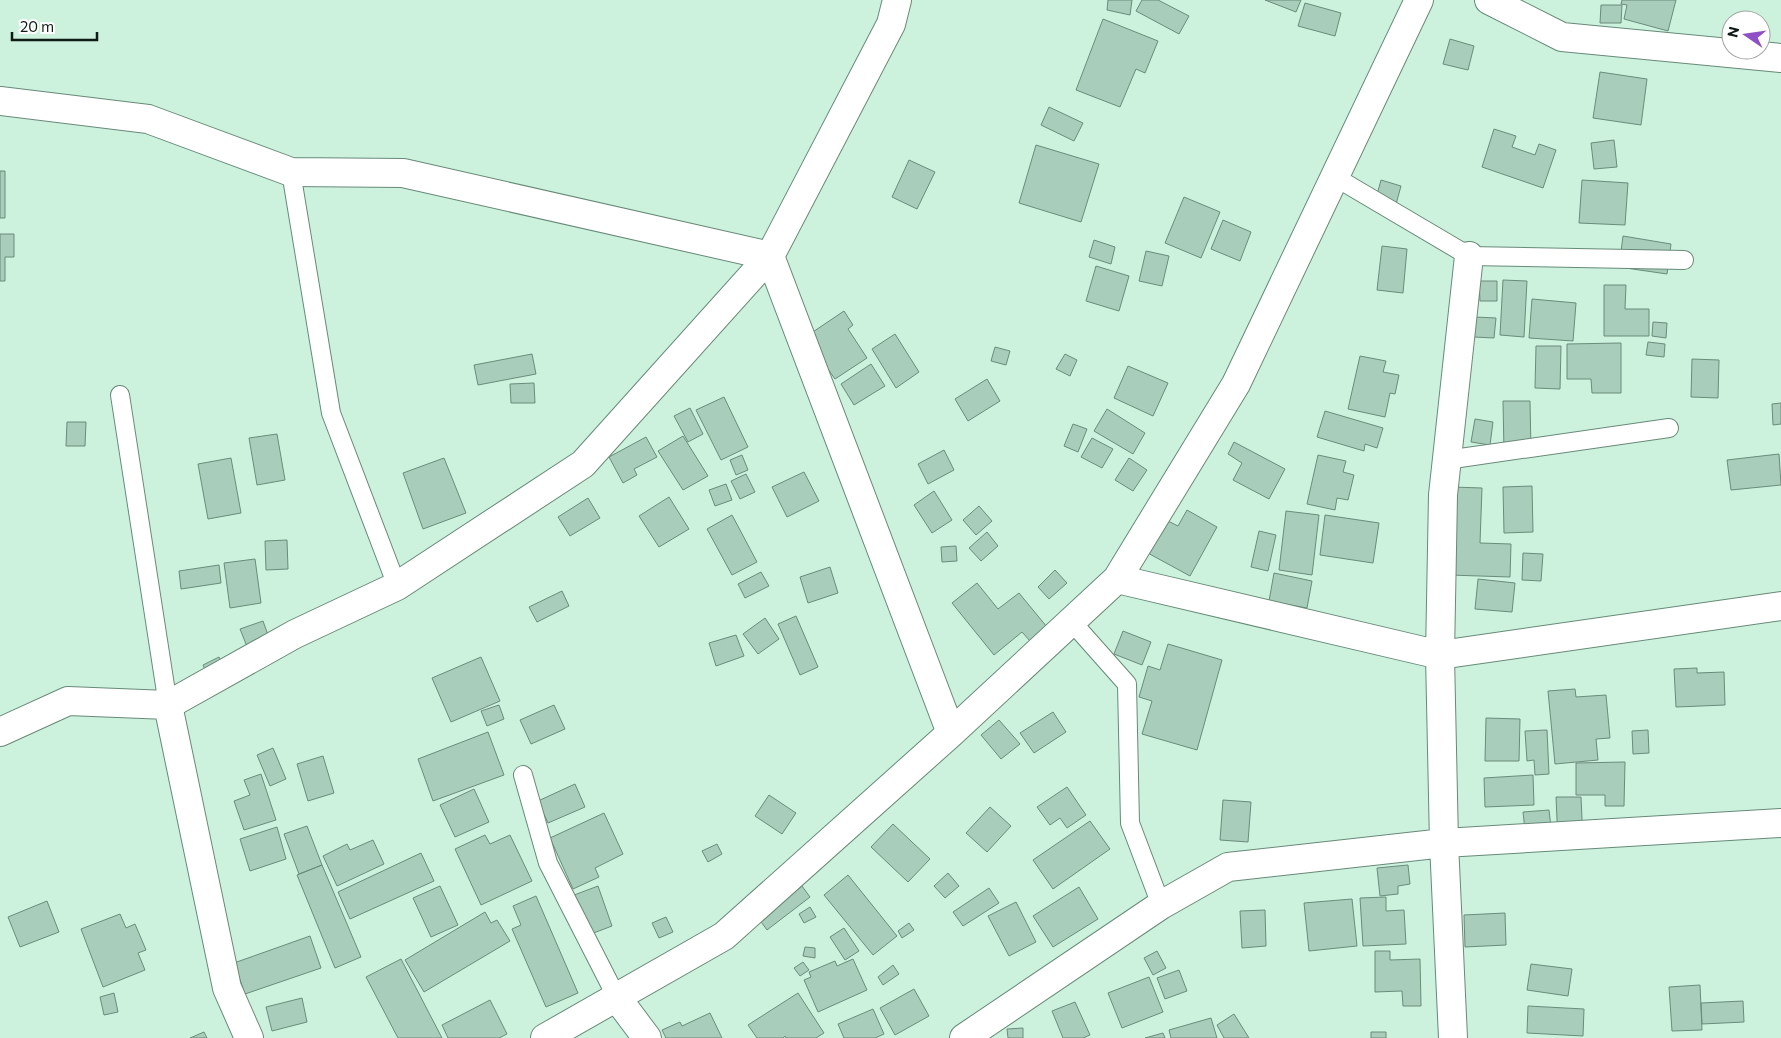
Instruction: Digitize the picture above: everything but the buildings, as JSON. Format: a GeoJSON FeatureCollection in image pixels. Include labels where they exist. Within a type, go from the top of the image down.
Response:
{"type":"FeatureCollection","features":[{"type":"Feature","properties":{"kind":"street"},"geometry":{"type":"LineString","coordinates":[[0,732],[68,701],[168,705],[295,634],[396,586],[583,464],[770,256],[891,24],[897,0]]}},
{"type":"Feature","properties":{"kind":"street"},"geometry":{"type":"LineString","coordinates":[[545,1038],[724,936],[1117,580],[1236,384],[1419,0]]}},
{"type":"Feature","properties":{"kind":"street"},"geometry":{"type":"LineString","coordinates":[[1489,0],[1562,37],[1781,58]]}},
{"type":"Feature","properties":{"kind":"street"},"geometry":{"type":"LineString","coordinates":[[0,101],[148,119],[291,172],[403,173],[770,256]]}},
{"type":"Feature","properties":{"kind":"street"},"geometry":{"type":"LineString","coordinates":[[770,256],[951,732]]}},
{"type":"Feature","properties":{"kind":"street"},"geometry":{"type":"LineString","coordinates":[[1453,1038],[1444,843],[1440,655],[1442,495],[1469,256]]}},
{"type":"Feature","properties":{"kind":"street"},"geometry":{"type":"LineString","coordinates":[[1117,580],[1440,655],[1781,606]]}},
{"type":"Feature","properties":{"kind":"street"},"geometry":{"type":"LineString","coordinates":[[168,705],[227,988],[249,1038]]}},
{"type":"Feature","properties":{"kind":"street"},"geometry":{"type":"LineString","coordinates":[[964,1038],[1161,904],[1228,867],[1444,843],[1781,823]]}},
{"type":"Feature","properties":{"kind":"street"},"geometry":{"type":"LineString","coordinates":[[617,998],[647,1038]]}},
{"type":"Feature","properties":{"kind":"lane"},"geometry":{"type":"LineString","coordinates":[[291,172],[331,413],[396,586]]}},
{"type":"Feature","properties":{"kind":"lane"},"geometry":{"type":"LineString","coordinates":[[1334,177],[1469,256],[1684,260]]}},
{"type":"Feature","properties":{"kind":"lane"},"geometry":{"type":"LineString","coordinates":[[120,395],[168,705]]}},
{"type":"Feature","properties":{"kind":"lane"},"geometry":{"type":"LineString","coordinates":[[1446,460],[1669,428]]}},
{"type":"Feature","properties":{"kind":"lane"},"geometry":{"type":"LineString","coordinates":[[1072,622],[1127,684],[1130,823],[1161,904]]}},
{"type":"Feature","properties":{"kind":"lane"},"geometry":{"type":"LineString","coordinates":[[523,775],[548,863],[617,998]]}}]}
